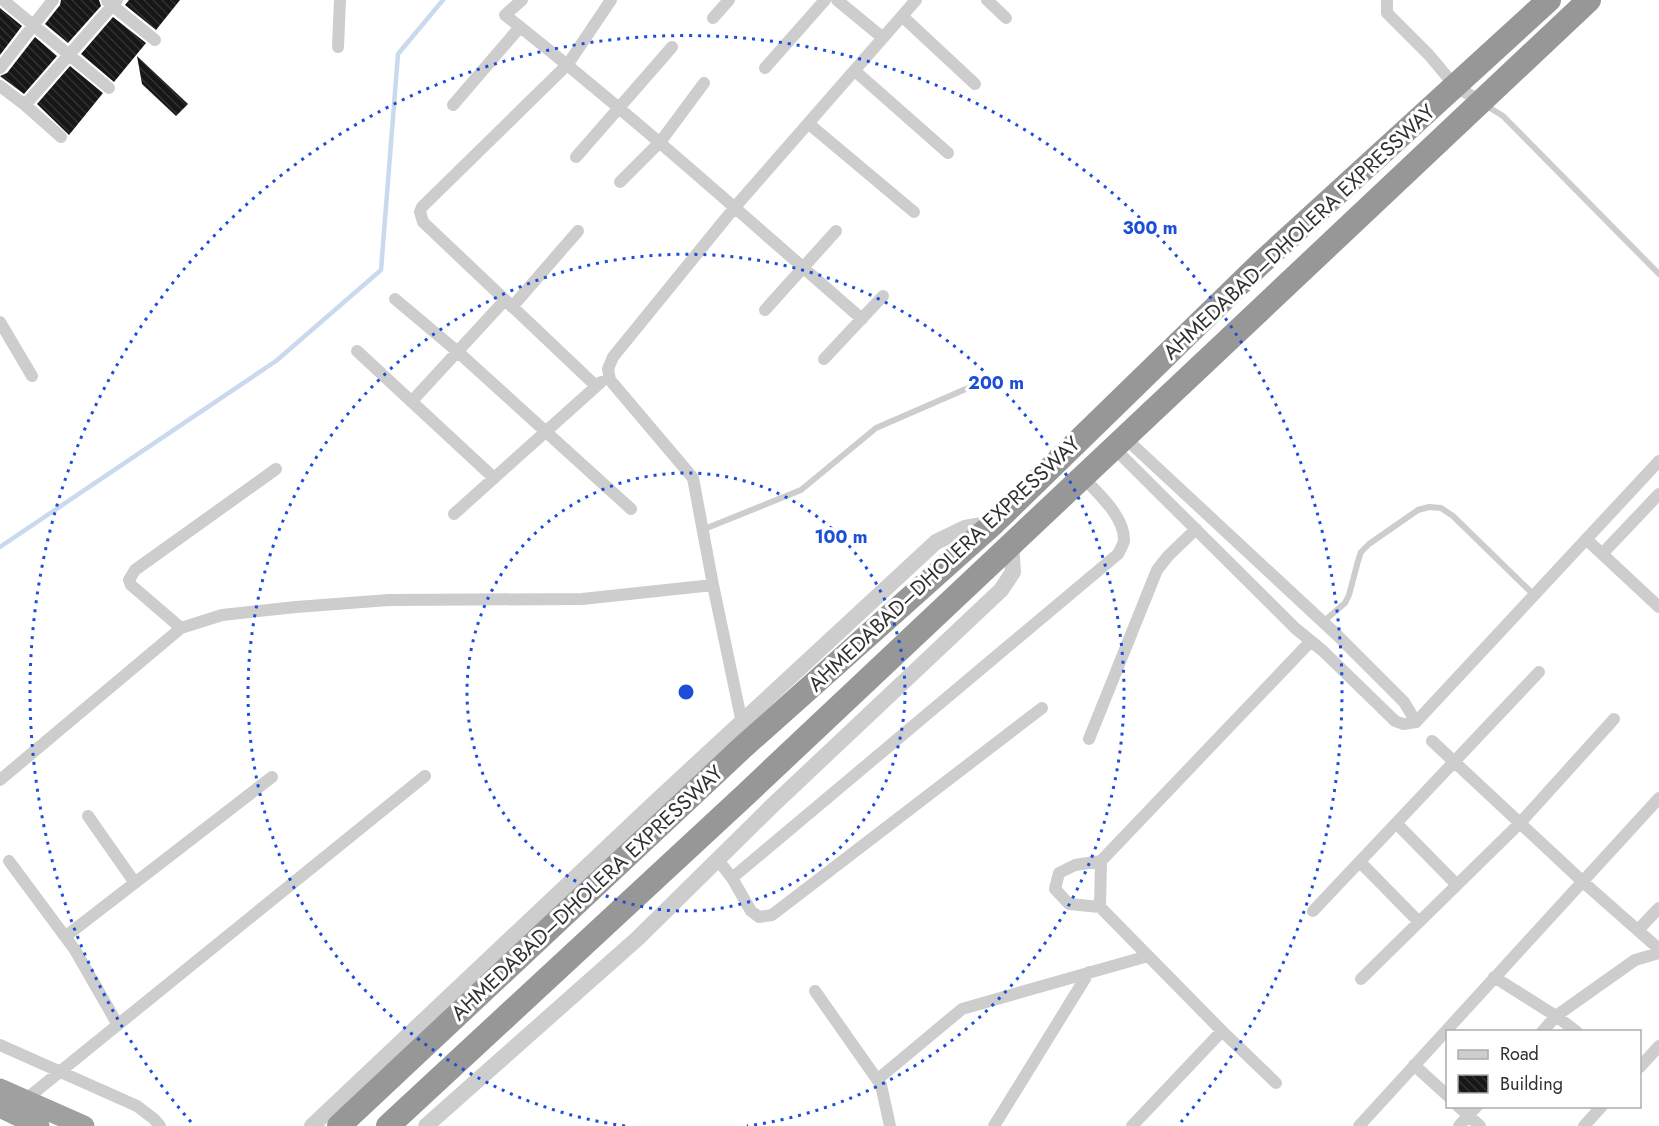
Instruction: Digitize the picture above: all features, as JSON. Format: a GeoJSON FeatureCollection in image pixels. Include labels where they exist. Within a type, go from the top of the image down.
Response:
{"type":"FeatureCollection","features":[{"type":"Feature","properties":{"kind":"highway","name":"AHMEDABAD–DHOLERA EXPRESSWAY"},"geometry":{"type":"LineString","coordinates":[[339,1126],[743,747],[994,523],[1261,263],[1549,0]]}},
{"type":"Feature","properties":{"kind":"highway","name":"AHMEDABAD–DHOLERA EXPRESSWAY"},"geometry":{"type":"LineString","coordinates":[[388,1126],[752,789],[1589,0]]}},
{"type":"Feature","properties":{"kind":"highway"},"geometry":{"type":"LineString","coordinates":[[0,1089],[84,1126]]}},
{"type":"Feature","properties":{"kind":"highway"},"geometry":{"type":"LineString","coordinates":[[0,1107],[39,1126]]}},
{"type":"Feature","properties":{"kind":"street"},"geometry":{"type":"LineString","coordinates":[[3,0],[108,88]]}},
{"type":"Feature","properties":{"kind":"street"},"geometry":{"type":"LineString","coordinates":[[0,68],[53,0]]}},
{"type":"Feature","properties":{"kind":"street"},"geometry":{"type":"LineString","coordinates":[[338,47],[340,0]]}},
{"type":"Feature","properties":{"kind":"street"},"geometry":{"type":"LineString","coordinates":[[522,0],[505,15],[661,141],[862,319]]}},
{"type":"Feature","properties":{"kind":"street"},"geometry":{"type":"LineString","coordinates":[[596,386],[423,222],[420,212],[568,64],[611,0]]}},
{"type":"Feature","properties":{"kind":"street"},"geometry":{"type":"LineString","coordinates":[[713,18],[729,0]]}},
{"type":"Feature","properties":{"kind":"street"},"geometry":{"type":"LineString","coordinates":[[765,68],[825,0]]}},
{"type":"Feature","properties":{"kind":"street"},"geometry":{"type":"LineString","coordinates":[[837,0],[883,38]]}},
{"type":"Feature","properties":{"kind":"street"},"geometry":{"type":"LineString","coordinates":[[742,723],[693,478],[610,380],[608,369],[613,357],[735,207],[916,0]]}},
{"type":"Feature","properties":{"kind":"street"},"geometry":{"type":"LineString","coordinates":[[987,0],[1006,18]]}},
{"type":"Feature","properties":{"kind":"street"},"geometry":{"type":"LineString","coordinates":[[1387,0],[1387,13],[1429,55],[1455,86],[1480,101]]}},
{"type":"Feature","properties":{"kind":"street"},"geometry":{"type":"LineString","coordinates":[[25,105],[112,2],[155,40]]}},
{"type":"Feature","properties":{"kind":"street"},"geometry":{"type":"LineString","coordinates":[[902,16],[975,84]]}},
{"type":"Feature","properties":{"kind":"street"},"geometry":{"type":"LineString","coordinates":[[453,105],[520,27]]}},
{"type":"Feature","properties":{"kind":"street"},"geometry":{"type":"LineString","coordinates":[[576,157],[672,47]]}},
{"type":"Feature","properties":{"kind":"street"},"geometry":{"type":"LineString","coordinates":[[855,71],[948,153]]}},
{"type":"Feature","properties":{"kind":"street"},"geometry":{"type":"LineString","coordinates":[[620,182],[661,141],[704,83]]}},
{"type":"Feature","properties":{"kind":"street"},"geometry":{"type":"LineString","coordinates":[[0,86],[61,136]]}},
{"type":"Feature","properties":{"kind":"street"},"geometry":{"type":"LineString","coordinates":[[809,124],[914,212]]}},
{"type":"Feature","properties":{"kind":"street"},"geometry":{"type":"LineString","coordinates":[[412,401],[578,231]]}},
{"type":"Feature","properties":{"kind":"street"},"geometry":{"type":"LineString","coordinates":[[765,310],[836,231]]}},
{"type":"Feature","properties":{"kind":"street"},"geometry":{"type":"LineString","coordinates":[[824,359],[883,296]]}},
{"type":"Feature","properties":{"kind":"street"},"geometry":{"type":"LineString","coordinates":[[395,299],[458,352],[631,509]]}},
{"type":"Feature","properties":{"kind":"street"},"geometry":{"type":"LineString","coordinates":[[0,321],[32,376]]}},
{"type":"Feature","properties":{"kind":"street"},"geometry":{"type":"LineString","coordinates":[[357,351],[494,478]]}},
{"type":"Feature","properties":{"kind":"street"},"geometry":{"type":"LineString","coordinates":[[454,514],[609,375]]}},
{"type":"Feature","properties":{"kind":"street"},"geometry":{"type":"LineString","coordinates":[[1118,442],[1196,529],[1295,628],[1323,651],[1395,721],[1403,724],[1416,722],[1659,461]]}},
{"type":"Feature","properties":{"kind":"street"},"geometry":{"type":"LineString","coordinates":[[1118,442],[1337,635],[1408,707],[1416,722]]}},
{"type":"Feature","properties":{"kind":"street"},"geometry":{"type":"LineString","coordinates":[[181,628],[131,585],[130,575],[276,469]]}},
{"type":"Feature","properties":{"kind":"street"},"geometry":{"type":"LineString","coordinates":[[732,878],[1118,554],[1124,542],[1122,528],[1113,512],[1082,476]]}},
{"type":"Feature","properties":{"kind":"street"},"geometry":{"type":"LineString","coordinates":[[1602,554],[1659,494]]}},
{"type":"Feature","properties":{"kind":"street"},"geometry":{"type":"LineString","coordinates":[[312,1126],[652,805],[936,542],[965,528],[994,523]]}},
{"type":"Feature","properties":{"kind":"street"},"geometry":{"type":"LineString","coordinates":[[1089,739],[1157,570],[1196,529]]}},
{"type":"Feature","properties":{"kind":"street"},"geometry":{"type":"LineString","coordinates":[[1586,539],[1659,607]]}},
{"type":"Feature","properties":{"kind":"street"},"geometry":{"type":"LineString","coordinates":[[426,1126],[638,938],[1001,590],[1013,572],[1011,543]]}},
{"type":"Feature","properties":{"kind":"street"},"geometry":{"type":"LineString","coordinates":[[0,780],[181,628],[222,615],[389,600],[582,599],[713,585]]}},
{"type":"Feature","properties":{"kind":"street"},"geometry":{"type":"LineString","coordinates":[[1295,628],[1310,610]]}},
{"type":"Feature","properties":{"kind":"street"},"geometry":{"type":"LineString","coordinates":[[1323,651],[1337,635]]}},
{"type":"Feature","properties":{"kind":"street"},"geometry":{"type":"LineString","coordinates":[[1276,1083],[1100,907],[1070,904],[1055,889],[1059,873],[1075,865],[1101,861],[1311,641]]}},
{"type":"Feature","properties":{"kind":"street"},"geometry":{"type":"LineString","coordinates":[[1313,911],[1539,672]]}},
{"type":"Feature","properties":{"kind":"street"},"geometry":{"type":"LineString","coordinates":[[718,860],[732,878],[751,911],[759,917],[772,915],[1042,708]]}},
{"type":"Feature","properties":{"kind":"street"},"geometry":{"type":"LineString","coordinates":[[1361,980],[1520,823],[1614,719]]}},
{"type":"Feature","properties":{"kind":"street"},"geometry":{"type":"LineString","coordinates":[[1432,741],[1659,951],[1635,960],[1556,1016],[1544,1030]]}},
{"type":"Feature","properties":{"kind":"street"},"geometry":{"type":"LineString","coordinates":[[25,1100],[424,776]]}},
{"type":"Feature","properties":{"kind":"street"},"geometry":{"type":"LineString","coordinates":[[66,936],[272,777]]}},
{"type":"Feature","properties":{"kind":"street"},"geometry":{"type":"LineString","coordinates":[[1359,1126],[1659,798]]}},
{"type":"Feature","properties":{"kind":"street"},"geometry":{"type":"LineString","coordinates":[[88,816],[135,883]]}},
{"type":"Feature","properties":{"kind":"street"},"geometry":{"type":"LineString","coordinates":[[1397,824],[1457,885]]}},
{"type":"Feature","properties":{"kind":"street"},"geometry":{"type":"LineString","coordinates":[[9,861],[66,936],[118,1025]]}},
{"type":"Feature","properties":{"kind":"street"},"geometry":{"type":"LineString","coordinates":[[1100,907],[1101,861]]}},
{"type":"Feature","properties":{"kind":"street"},"geometry":{"type":"LineString","coordinates":[[1360,862],[1419,922]]}},
{"type":"Feature","properties":{"kind":"street"},"geometry":{"type":"LineString","coordinates":[[1638,930],[1659,908]]}},
{"type":"Feature","properties":{"kind":"street"},"geometry":{"type":"LineString","coordinates":[[878,1079],[962,1009],[1148,956]]}},
{"type":"Feature","properties":{"kind":"street"},"geometry":{"type":"LineString","coordinates":[[993,1126],[1089,972]]}},
{"type":"Feature","properties":{"kind":"street"},"geometry":{"type":"LineString","coordinates":[[1494,977],[1574,1030]]}},
{"type":"Feature","properties":{"kind":"street"},"geometry":{"type":"LineString","coordinates":[[815,991],[878,1079],[890,1126]]}},
{"type":"Feature","properties":{"kind":"street"},"geometry":{"type":"LineString","coordinates":[[1132,1126],[1222,1031]]}},
{"type":"Feature","properties":{"kind":"street"},"geometry":{"type":"LineString","coordinates":[[0,1045],[137,1106],[160,1126]]}},
{"type":"Feature","properties":{"kind":"street"},"geometry":{"type":"LineString","coordinates":[[1641,1066],[1659,1046]]}},
{"type":"Feature","properties":{"kind":"street"},"geometry":{"type":"LineString","coordinates":[[1414,1065],[1446,1094]]}},
{"type":"Feature","properties":{"kind":"street"},"geometry":{"type":"LineString","coordinates":[[1584,1126],[1601,1108]]}},
{"type":"Feature","properties":{"kind":"street"},"geometry":{"type":"LineString","coordinates":[[1459,1126],[1473,1111],[1480,1126]]}},
{"type":"Feature","properties":{"kind":"lane"},"geometry":{"type":"LineString","coordinates":[[1480,101],[1503,116],[1659,274]]}},
{"type":"Feature","properties":{"kind":"lane"},"geometry":{"type":"LineString","coordinates":[[702,530],[801,490],[876,428],[975,385]]}},
{"type":"Feature","properties":{"kind":"lane"},"geometry":{"type":"LineString","coordinates":[[1323,622],[1345,603],[1361,552],[1418,510],[1429,507],[1441,508],[1453,516],[1534,595]]}},
{"type":"Feature","properties":{"kind":"building"},"geometry":{"type":"Polygon","coordinates":[[[61,0],[99,0],[101,6],[68,43],[45,24],[60,5],[61,0]]]}},
{"type":"Feature","properties":{"kind":"building"},"geometry":{"type":"Polygon","coordinates":[[[129,0],[180,0],[156,30],[125,5],[129,0]]]}},
{"type":"Feature","properties":{"kind":"building"},"geometry":{"type":"Polygon","coordinates":[[[0,8],[22,26],[0,55],[0,8]]]}},
{"type":"Feature","properties":{"kind":"building"},"geometry":{"type":"Polygon","coordinates":[[[113,17],[146,43],[114,82],[81,54],[113,17]]]}},
{"type":"Feature","properties":{"kind":"building"},"geometry":{"type":"Polygon","coordinates":[[[35,37],[57,56],[24,94],[0,76],[7,73],[35,37]]]}},
{"type":"Feature","properties":{"kind":"building"},"geometry":{"type":"Polygon","coordinates":[[[137,56],[188,104],[176,116],[142,84],[137,56]]]}},
{"type":"Feature","properties":{"kind":"building"},"geometry":{"type":"Polygon","coordinates":[[[70,66],[103,93],[69,135],[37,104],[70,66]]]}},
{"type":"Feature","properties":{"kind":"waterway"},"geometry":{"type":"LineString","coordinates":[[0,547],[276,361],[381,270],[398,54],[443,0]]}}]}
